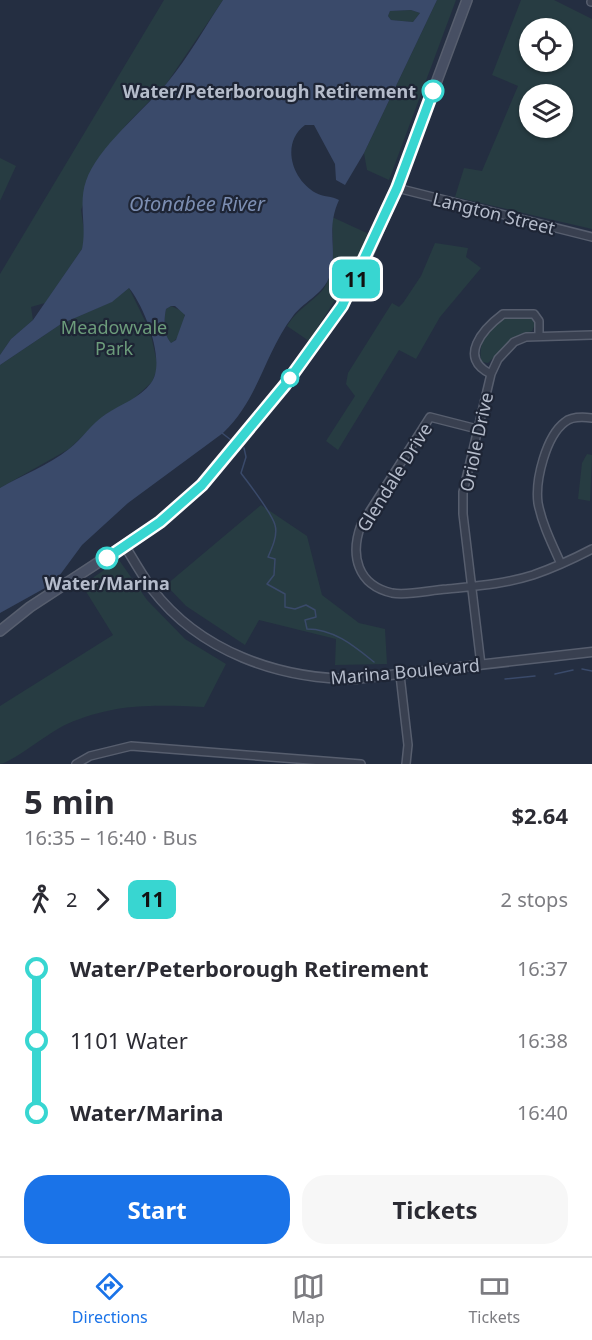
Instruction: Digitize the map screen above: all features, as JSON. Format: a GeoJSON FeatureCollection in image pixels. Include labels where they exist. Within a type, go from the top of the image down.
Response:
{"type":"FeatureCollection","features":[{"type":"Feature","properties":{"kind":"main road"},"geometry":{"type":"LineString","coordinates":[[0,631],[30,607],[160,522],[202,485],[285,385],[342,306],[397,188],[467,0]]}},
{"type":"Feature","properties":{"kind":"street","name":"Langton Street"},"geometry":{"type":"LineString","coordinates":[[397,188],[441,202],[592,237]]}},
{"type":"Feature","properties":{"kind":"street"},"geometry":{"type":"LineString","coordinates":[[491,374],[475,362],[475,349],[482,333],[503,314],[534,314],[539,321],[539,335]]}},
{"type":"Feature","properties":{"kind":"street","name":"Oriole Drive"},"geometry":{"type":"LineString","coordinates":[[481,665],[463,514],[463,492],[491,374],[498,359],[514,342],[539,335],[592,335]]}},
{"type":"Feature","properties":{"kind":"street","name":"Glendale Drive"},"geometry":{"type":"LineString","coordinates":[[472,587],[394,593],[378,588],[363,576],[354,555],[355,541],[361,525],[430,417],[477,429]]}},
{"type":"Feature","properties":{"kind":"street"},"geometry":{"type":"LineString","coordinates":[[561,564],[542,519],[538,500],[539,484],[550,439],[566,421],[581,417],[592,418]]}},
{"type":"Feature","properties":{"kind":"street","name":"Marina Boulevard"},"geometry":{"type":"LineString","coordinates":[[125,546],[153,591],[186,624],[228,651],[275,670],[301,676],[355,679],[592,652]]}},
{"type":"Feature","properties":{"kind":"street"},"geometry":{"type":"LineString","coordinates":[[472,587],[532,575],[592,549]]}},
{"type":"Feature","properties":{"kind":"street"},"geometry":{"type":"LineString","coordinates":[[400,675],[408,745],[406,764]]}},
{"type":"Feature","properties":{"kind":"street"},"geometry":{"type":"LineString","coordinates":[[76,764],[90,756],[131,746],[360,764]]}},
{"type":"Feature","properties":{"kind":"street"},"geometry":{"type":"LineString","coordinates":[[246,764],[248,755]]}},
{"type":"Feature","properties":{"kind":"green space"},"geometry":{"type":"Polygon","coordinates":[[[164,0],[223,0],[167,83],[127,124],[105,151],[81,210],[85,238],[82,249],[45,303],[31,307],[33,320],[11,339],[0,355],[0,274],[164,0]]]}},
{"type":"Feature","properties":{"kind":"green space"},"geometry":{"type":"Polygon","coordinates":[[[437,0],[456,0],[389,180],[367,170],[364,153],[437,0]]]}},
{"type":"Feature","properties":{"kind":"green space"},"geometry":{"type":"Polygon","coordinates":[[[521,0],[554,0],[592,19],[592,229],[455,197],[464,168],[482,171],[518,86],[492,75],[521,0]]]}},
{"type":"Feature","properties":{"kind":"green space"},"geometry":{"type":"Polygon","coordinates":[[[411,10],[420,13],[413,22],[391,20],[388,16],[390,11],[411,10]]]}},
{"type":"Feature","properties":{"kind":"green space"},"geometry":{"type":"Polygon","coordinates":[[[0,158],[16,166],[0,201],[0,158]]]}},
{"type":"Feature","properties":{"kind":"green space"},"geometry":{"type":"Polygon","coordinates":[[[332,217],[369,234],[350,276],[309,341],[287,326],[294,316],[321,292],[330,276],[333,256],[332,217]]]}},
{"type":"Feature","properties":{"kind":"green space"},"geometry":{"type":"Polygon","coordinates":[[[435,243],[468,248],[466,257],[481,268],[440,317],[416,359],[399,350],[338,450],[326,441],[355,396],[346,384],[348,373],[392,303],[399,307],[403,303],[421,276],[435,243]]]}},
{"type":"Feature","properties":{"kind":"green space","name":"Meadowvale Park"},"geometry":{"type":"Polygon","coordinates":[[[129,288],[150,331],[158,367],[152,382],[131,401],[106,414],[69,449],[0,488],[0,365],[61,324],[111,302],[129,288]]]}},
{"type":"Feature","properties":{"kind":"green space"},"geometry":{"type":"Polygon","coordinates":[[[171,306],[184,312],[184,316],[180,334],[171,343],[165,331],[165,322],[166,309],[171,306]]]}},
{"type":"Feature","properties":{"kind":"green space"},"geometry":{"type":"Polygon","coordinates":[[[529,316],[536,322],[532,331],[515,337],[488,363],[482,362],[482,342],[494,324],[505,317],[529,316]]]}},
{"type":"Feature","properties":{"kind":"green space"},"geometry":{"type":"Polygon","coordinates":[[[587,454],[592,455],[590,501],[578,499],[582,463],[587,454]]]}},
{"type":"Feature","properties":{"kind":"green space"},"geometry":{"type":"Polygon","coordinates":[[[261,505],[307,536],[322,595],[359,623],[385,629],[387,664],[335,665],[336,639],[259,620],[245,645],[186,606],[166,585],[261,505]]]}},
{"type":"Feature","properties":{"kind":"green space"},"geometry":{"type":"Polygon","coordinates":[[[119,560],[147,600],[185,639],[226,664],[204,707],[151,706],[102,712],[60,727],[13,759],[0,764],[0,706],[113,635],[82,585],[119,560]]]}},
{"type":"Feature","properties":{"kind":"water","name":"Otonabee River"},"geometry":{"type":"Polygon","coordinates":[[[223,0],[437,0],[364,153],[345,185],[336,180],[335,164],[314,125],[305,125],[293,141],[292,160],[300,179],[316,193],[339,200],[332,228],[333,262],[329,279],[325,285],[298,310],[283,331],[245,406],[223,433],[128,503],[82,545],[54,583],[0,613],[0,488],[61,455],[101,418],[141,393],[151,383],[155,374],[156,362],[152,334],[147,320],[129,288],[112,302],[61,324],[0,365],[0,355],[11,339],[33,320],[82,249],[83,198],[86,181],[92,168],[110,143],[175,73],[223,0]],[[411,10],[390,11],[388,16],[391,20],[413,22],[420,13],[411,10]],[[175,306],[166,309],[165,331],[171,343],[176,340],[185,315],[175,306]]]}},
{"type":"Feature","properties":{"kind":"waterway"},"geometry":{"type":"LineString","coordinates":[[222,433],[231,440]]}},
{"type":"Feature","properties":{"kind":"waterway"},"geometry":{"type":"LineString","coordinates":[[244,448],[246,457],[241,473],[270,513],[276,529],[268,557],[275,559],[274,575],[267,584],[285,594],[285,607],[295,609],[306,605],[315,610],[316,617],[305,620],[307,629],[335,635],[374,662]]}},
{"type":"Feature","properties":{"kind":"waterway"},"geometry":{"type":"LineString","coordinates":[[582,669],[592,671]]}},
{"type":"Feature","properties":{"kind":"waterway"},"geometry":{"type":"LineString","coordinates":[[555,674],[573,670]]}},
{"type":"Feature","properties":{"kind":"waterway"},"geometry":{"type":"LineString","coordinates":[[505,679],[535,676]]}},
{"type":"Feature","properties":{"kind":"bus line","name":"11"},"geometry":{"type":"LineString","coordinates":[[107,558],[160,522],[202,485],[252,428],[342,306],[358,277],[397,188],[433,91]]}},
{"type":"Feature","properties":{"kind":"place","name":"Water/Peterborough Retirement"},"geometry":{"type":"Point","coordinates":[433,91]}},
{"type":"Feature","properties":{"kind":"place","name":"Water/Marina"},"geometry":{"type":"Point","coordinates":[107,558]}}]}
